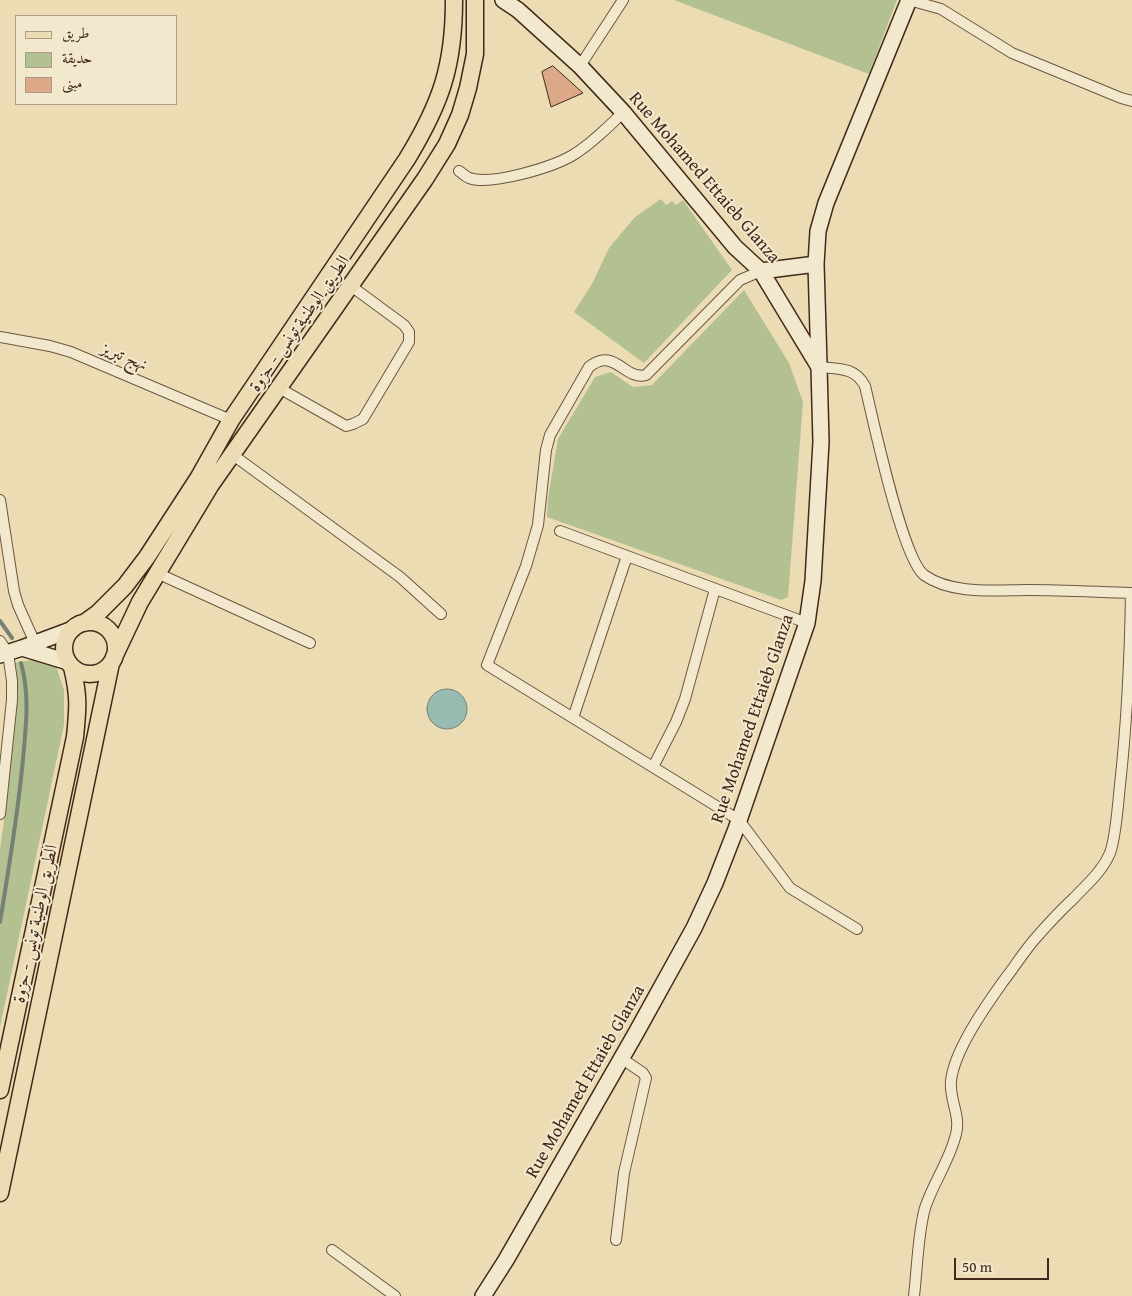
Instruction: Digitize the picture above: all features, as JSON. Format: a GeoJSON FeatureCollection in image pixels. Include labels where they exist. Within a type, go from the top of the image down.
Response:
{"type":"FeatureCollection","features":[{"type":"Feature","properties":{"kind":"main road","name":"الطريق الوطنية تونس - حزوة"},"geometry":{"type":"LineString","coordinates":[[0,1193],[113,660],[140,602],[204,482],[231,420],[402,168],[425,130],[448,70],[452,51],[454,0]]}},
{"type":"Feature","properties":{"kind":"main road","name":"الطريق الوطنية تونس - حزوة"},"geometry":{"type":"LineString","coordinates":[[79,626],[98,613],[125,586],[204,482],[233,455],[425,179],[447,144],[460,115],[468,88],[475,54],[475,0]]}},
{"type":"Feature","properties":{"kind":"main road"},"geometry":{"type":"LineString","coordinates":[[99,624],[111,634],[116,649],[113,660],[105,669],[97,673],[88,674],[80,672],[70,664],[64,648],[68,634],[79,626],[99,624]]}},
{"type":"Feature","properties":{"kind":"main road","name":"الطريق الوطنية تونس - حزوة"},"geometry":{"type":"LineString","coordinates":[[0,1090],[75,737],[79,704],[70,664]]}},
{"type":"Feature","properties":{"kind":"main road"},"geometry":{"type":"LineString","coordinates":[[46,875],[66,878]]}},
{"type":"Feature","properties":{"kind":"street","name":"Rue Mohamed Ettaieb Glanza"},"geometry":{"type":"LineString","coordinates":[[483,1296],[506,1260],[694,928],[715,883],[740,820],[807,624],[813,581],[821,442],[819,367],[761,270],[735,247],[623,112],[580,66],[518,10],[504,0]]}},
{"type":"Feature","properties":{"kind":"street"},"geometry":{"type":"LineString","coordinates":[[580,66],[622,0]]}},
{"type":"Feature","properties":{"kind":"street"},"geometry":{"type":"LineString","coordinates":[[914,1296],[925,1210],[957,1131],[957,1119],[951,1088],[955,1064],[975,1024],[1033,941],[1094,878],[1104,865],[1111,851],[1126,734],[1132,593],[961,588],[934,580],[923,574],[908,546],[894,503],[865,386],[860,377],[854,373],[846,370],[819,367],[816,264],[818,231],[826,203],[909,0],[941,9],[1012,53],[1132,101]]}},
{"type":"Feature","properties":{"kind":"street"},"geometry":{"type":"LineString","coordinates":[[459,171],[469,178],[481,180],[518,175],[546,167],[574,154],[623,112]]}},
{"type":"Feature","properties":{"kind":"street"},"geometry":{"type":"LineString","coordinates":[[816,264],[761,270],[740,280],[646,375],[636,375],[615,362],[608,360],[594,363],[586,373],[550,435],[546,450],[538,525],[529,558],[487,665],[740,820],[790,888],[857,929]]}},
{"type":"Feature","properties":{"kind":"street"},"geometry":{"type":"LineString","coordinates":[[279,388],[346,426],[362,419],[409,342],[409,332],[404,325],[351,286]]}},
{"type":"Feature","properties":{"kind":"street","name":"نهج تبريز"},"geometry":{"type":"LineString","coordinates":[[0,337],[41,344],[71,352],[231,420]]}},
{"type":"Feature","properties":{"kind":"street"},"geometry":{"type":"LineString","coordinates":[[233,455],[400,577],[441,614]]}},
{"type":"Feature","properties":{"kind":"street"},"geometry":{"type":"LineString","coordinates":[[0,500],[18,605],[11,668],[12,700],[0,814]]}},
{"type":"Feature","properties":{"kind":"street"},"geometry":{"type":"LineString","coordinates":[[560,531],[807,624]]}},
{"type":"Feature","properties":{"kind":"street"},"geometry":{"type":"LineString","coordinates":[[574,718],[627,556]]}},
{"type":"Feature","properties":{"kind":"street"},"geometry":{"type":"LineString","coordinates":[[157,573],[310,643]]}},
{"type":"Feature","properties":{"kind":"street"},"geometry":{"type":"LineString","coordinates":[[653,767],[676,722],[685,699],[715,589]]}},
{"type":"Feature","properties":{"kind":"street"},"geometry":{"type":"LineString","coordinates":[[13,648],[79,626]]}},
{"type":"Feature","properties":{"kind":"street"},"geometry":{"type":"LineString","coordinates":[[13,648],[70,664]]}},
{"type":"Feature","properties":{"kind":"street"},"geometry":{"type":"LineString","coordinates":[[616,1240],[624,1173],[646,1078],[644,1073],[621,1058]]}},
{"type":"Feature","properties":{"kind":"street"},"geometry":{"type":"LineString","coordinates":[[332,1250],[395,1296]]}},
{"type":"Feature","properties":{"kind":"green space"},"geometry":{"type":"Polygon","coordinates":[[[674,0],[897,0],[869,74],[674,0]]]}},
{"type":"Feature","properties":{"kind":"green space"},"geometry":{"type":"Polygon","coordinates":[[[661,199],[666,205],[672,201],[676,205],[683,200],[732,270],[644,363],[574,312],[592,284],[609,248],[635,217],[661,199]]]}},
{"type":"Feature","properties":{"kind":"green space"},"geometry":{"type":"Polygon","coordinates":[[[744,290],[789,363],[803,402],[788,597],[781,600],[547,517],[548,498],[558,439],[595,377],[611,372],[633,387],[652,385],[744,290]]]}},
{"type":"Feature","properties":{"kind":"green space"},"geometry":{"type":"Polygon","coordinates":[[[39,659],[56,666],[64,690],[64,725],[0,1027],[0,850],[7,798],[15,703],[12,663],[39,659]]]}},
{"type":"Feature","properties":{"kind":"water"},"geometry":{"type":"Polygon","coordinates":[[[443,689],[451,689],[458,692],[464,698],[467,709],[464,720],[458,726],[451,729],[443,729],[436,726],[430,720],[427,713],[427,705],[430,698],[436,692],[443,689]]]}},
{"type":"Feature","properties":{"kind":"building"},"geometry":{"type":"Polygon","coordinates":[[[553,66],[583,93],[551,107],[542,72],[553,66]]]}},
{"type":"Feature","properties":{"kind":"waterway"},"geometry":{"type":"LineString","coordinates":[[0,621],[12,638]]}},
{"type":"Feature","properties":{"kind":"waterway"},"geometry":{"type":"LineString","coordinates":[[0,922],[16,821],[27,711],[26,687],[21,663]]}}]}
